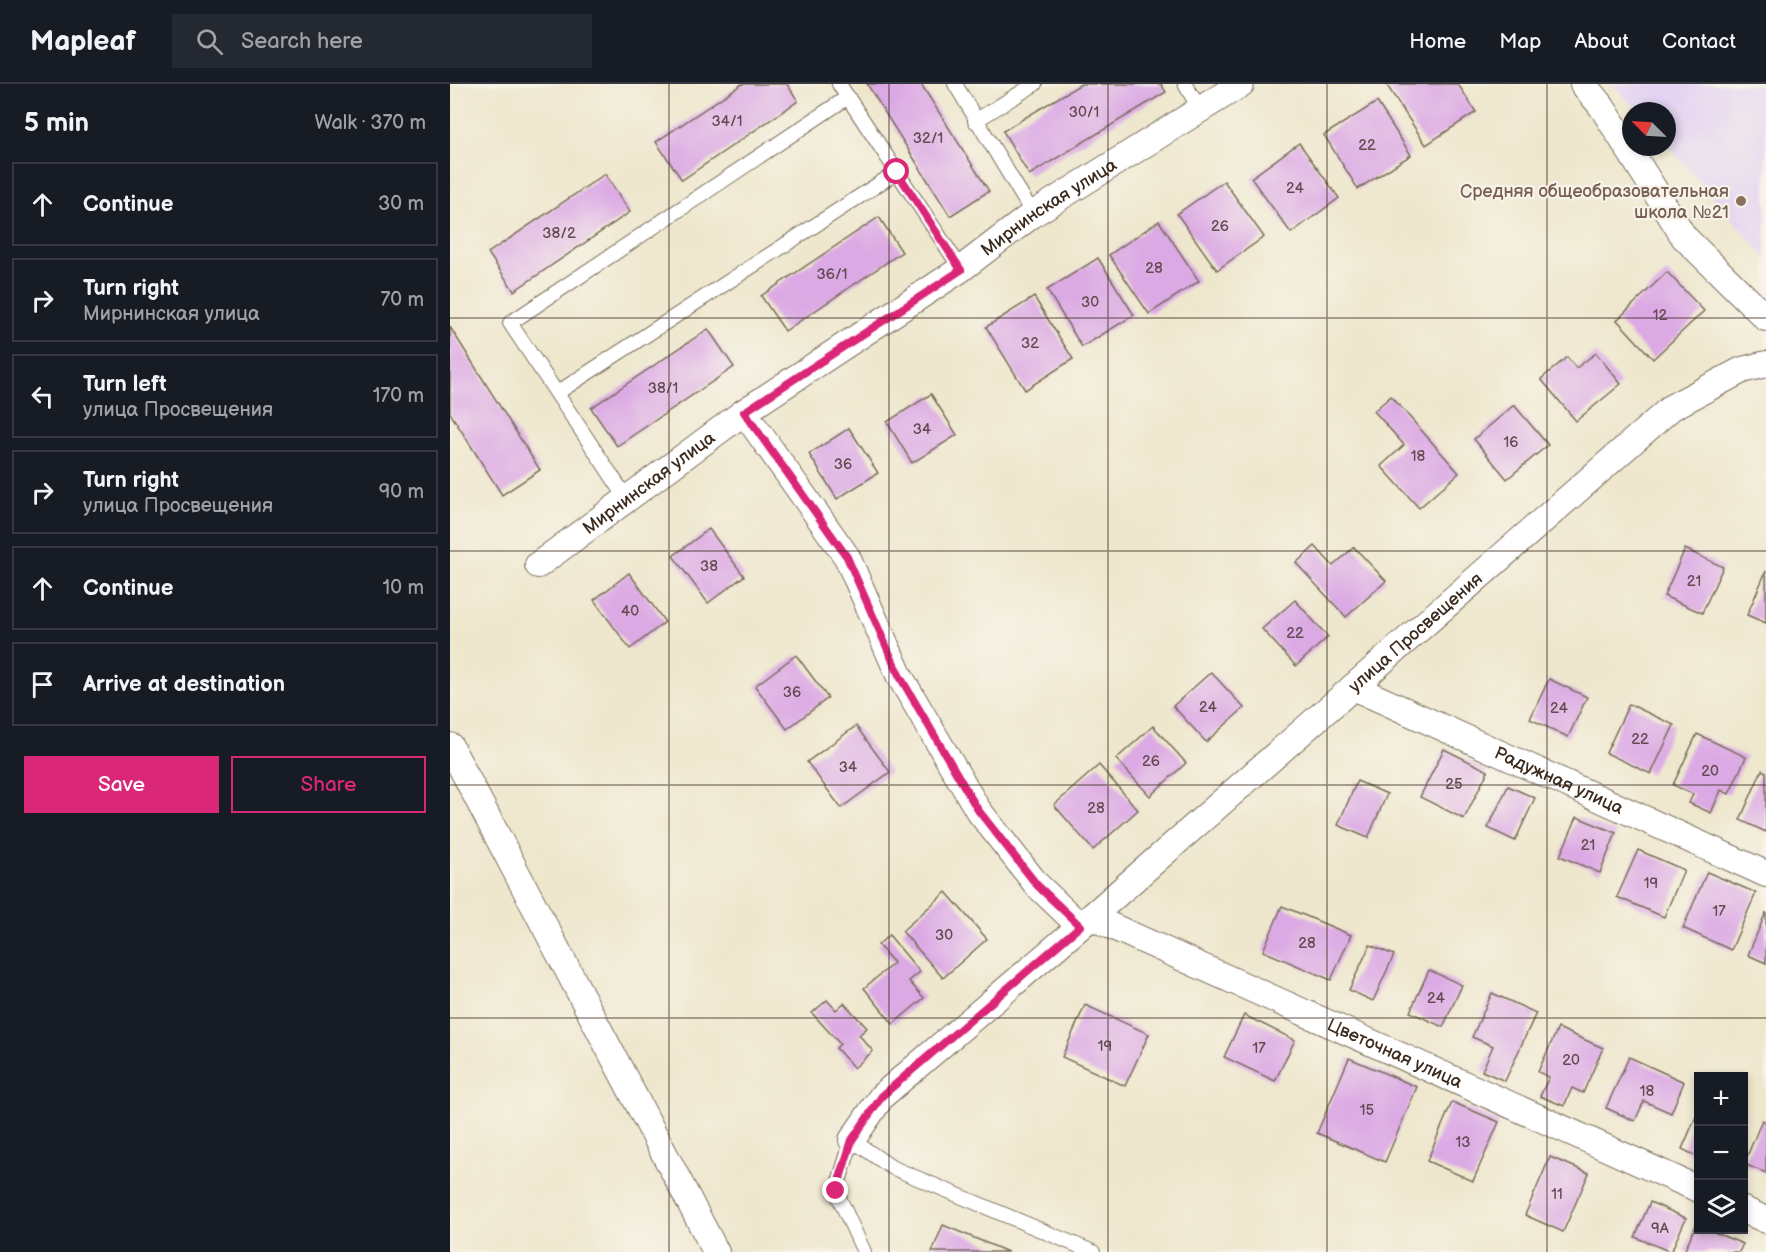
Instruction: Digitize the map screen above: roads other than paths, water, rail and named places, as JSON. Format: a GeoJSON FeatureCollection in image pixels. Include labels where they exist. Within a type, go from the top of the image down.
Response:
{"type":"FeatureCollection","features":[{"type":"Feature","properties":{"kind":"street","name":"Мирнинская улица"},"geometry":{"type":"LineString","coordinates":[[538,565],[744,412],[961,270],[1033,214],[1241,84]]}},
{"type":"Feature","properties":{"kind":"street"},"geometry":{"type":"LineString","coordinates":[[1583,84],[1602,106],[1684,237],[1766,318]]}},
{"type":"Feature","properties":{"kind":"street","name":"улица Просвещения"},"geometry":{"type":"LineString","coordinates":[[852,1140],[882,1096],[1086,921],[1672,407],[1742,370],[1766,364]]}},
{"type":"Feature","properties":{"kind":"street"},"geometry":{"type":"LineString","coordinates":[[744,412],[847,557],[899,675],[978,810],[1037,885],[1086,921]]}},
{"type":"Feature","properties":{"kind":"street","name":"Радужная улица"},"geometry":{"type":"LineString","coordinates":[[1353,687],[1766,874]]}},
{"type":"Feature","properties":{"kind":"street"},"geometry":{"type":"LineString","coordinates":[[450,746],[716,1252]]}},
{"type":"Feature","properties":{"kind":"street","name":"Цветочная улица"},"geometry":{"type":"LineString","coordinates":[[1086,921],[1694,1187]]}},
{"type":"Feature","properties":{"kind":"street"},"geometry":{"type":"LineString","coordinates":[[1748,1212],[1766,1220]]}},
{"type":"Feature","properties":{"kind":"lane"},"geometry":{"type":"LineString","coordinates":[[839,84],[961,270]]}},
{"type":"Feature","properties":{"kind":"lane"},"geometry":{"type":"LineString","coordinates":[[955,84],[975,121],[1033,214]]}},
{"type":"Feature","properties":{"kind":"lane"},"geometry":{"type":"LineString","coordinates":[[975,121],[1035,84]]}},
{"type":"Feature","properties":{"kind":"lane"},"geometry":{"type":"LineString","coordinates":[[1185,84],[1200,110]]}},
{"type":"Feature","properties":{"kind":"lane"},"geometry":{"type":"LineString","coordinates":[[627,499],[510,323],[848,97]]}},
{"type":"Feature","properties":{"kind":"lane"},"geometry":{"type":"LineString","coordinates":[[557,393],[897,172]]}},
{"type":"Feature","properties":{"kind":"lane"},"geometry":{"type":"LineString","coordinates":[[864,1252],[836,1191],[852,1140],[891,1167],[1093,1252]]}},
{"type":"Feature","properties":{"kind":"place","name":"Средняя общеобразовательная школа №21"},"geometry":{"type":"Point","coordinates":[1741,201]}}]}
